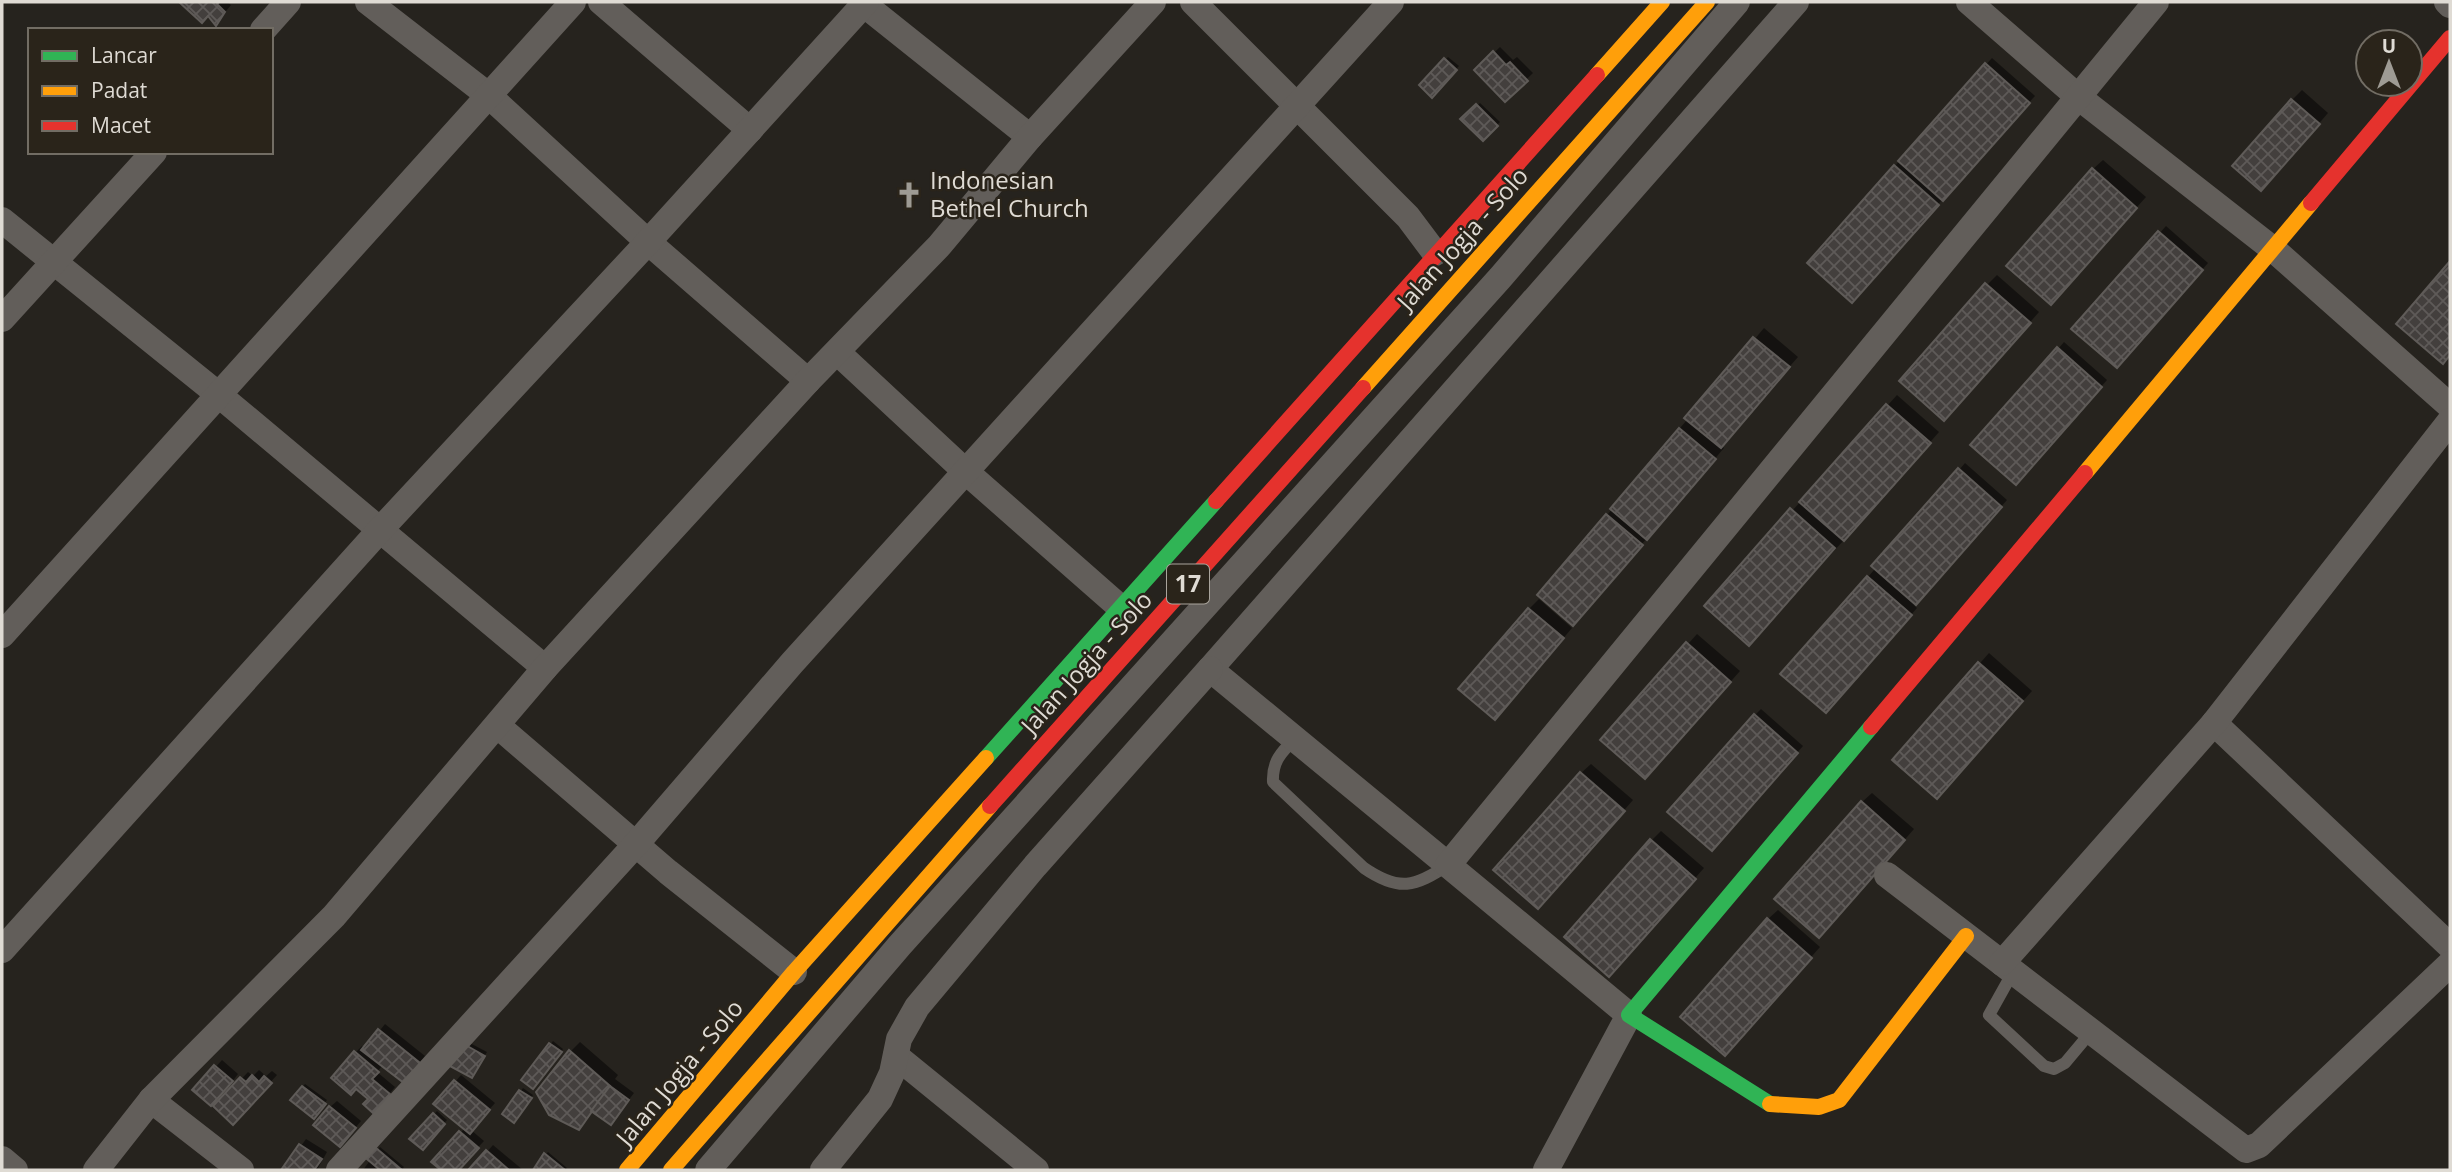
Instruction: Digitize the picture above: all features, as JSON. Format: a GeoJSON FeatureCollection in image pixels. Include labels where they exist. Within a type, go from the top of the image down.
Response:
{"type":"FeatureCollection","features":[{"type":"Feature","properties":{"kind":"main road","name":"Jalan Jogja - Solo"},"geometry":{"type":"LineString","coordinates":[[627,1170],[794,972],[1122,610],[1217,498],[1388,311],[1435,253],[1662,2]]}},
{"type":"Feature","properties":{"kind":"main road","name":"Jalan Jogja - Solo"},"geometry":{"type":"LineString","coordinates":[[671,1170],[839,997],[1707,2]]}},
{"type":"Feature","properties":{"kind":"main road"},"geometry":{"type":"LineString","coordinates":[[1966,936],[1839,1100],[1819,1107],[1773,1106],[1629,1015],[2274,250],[2450,37]]}},
{"type":"Feature","properties":{"kind":"street"},"geometry":{"type":"LineString","coordinates":[[265,28],[288,2]]}},
{"type":"Feature","properties":{"kind":"street"},"geometry":{"type":"LineString","coordinates":[[368,2],[488,95],[649,242],[808,381]]}},
{"type":"Feature","properties":{"kind":"street"},"geometry":{"type":"LineString","coordinates":[[2,635],[573,2]]}},
{"type":"Feature","properties":{"kind":"street"},"geometry":{"type":"LineString","coordinates":[[601,2],[750,130]]}},
{"type":"Feature","properties":{"kind":"street"},"geometry":{"type":"LineString","coordinates":[[96,1170],[151,1100],[334,916],[545,668],[808,381],[939,246],[1030,137],[1153,2]]}},
{"type":"Feature","properties":{"kind":"street"},"geometry":{"type":"LineString","coordinates":[[1193,2],[1408,217],[1435,253]]}},
{"type":"Feature","properties":{"kind":"street"},"geometry":{"type":"LineString","coordinates":[[339,1170],[638,843],[792,663],[1391,2]]}},
{"type":"Feature","properties":{"kind":"street"},"geometry":{"type":"LineString","coordinates":[[708,1170],[839,997],[1500,278],[1737,2]]}},
{"type":"Feature","properties":{"kind":"street"},"geometry":{"type":"LineString","coordinates":[[823,1170],[880,1099],[899,1039],[917,1007],[1035,866],[1797,2]]}},
{"type":"Feature","properties":{"kind":"street"},"geometry":{"type":"LineString","coordinates":[[1969,2],[2077,96],[2274,250],[2450,406]]}},
{"type":"Feature","properties":{"kind":"street"},"geometry":{"type":"LineString","coordinates":[[1448,865],[2077,96],[2157,2]]}},
{"type":"Feature","properties":{"kind":"street"},"geometry":{"type":"LineString","coordinates":[[2,950],[379,531],[649,242],[864,3],[1030,137]]}},
{"type":"Feature","properties":{"kind":"street"},"geometry":{"type":"LineString","coordinates":[[2,320],[152,154]]}},
{"type":"Feature","properties":{"kind":"street"},"geometry":{"type":"LineString","coordinates":[[2,220],[219,394],[545,668]]}},
{"type":"Feature","properties":{"kind":"street"},"geometry":{"type":"LineString","coordinates":[[837,352],[965,471],[1122,610]]}},
{"type":"Feature","properties":{"kind":"street"},"geometry":{"type":"LineString","coordinates":[[2007,968],[2214,723],[2450,421]]}},
{"type":"Feature","properties":{"kind":"street"},"geometry":{"type":"LineString","coordinates":[[1210,669],[1629,1015],[1546,1170]]}},
{"type":"Feature","properties":{"kind":"street"},"geometry":{"type":"LineString","coordinates":[[2214,723],[2450,946]]}},
{"type":"Feature","properties":{"kind":"street"},"geometry":{"type":"LineString","coordinates":[[498,726],[638,843],[668,872],[794,972]]}},
{"type":"Feature","properties":{"kind":"street"},"geometry":{"type":"LineString","coordinates":[[1887,875],[2241,1148],[2253,1150],[2450,964]]}},
{"type":"Feature","properties":{"kind":"street"},"geometry":{"type":"LineString","coordinates":[[896,1055],[1036,1170]]}},
{"type":"Feature","properties":{"kind":"street"},"geometry":{"type":"LineString","coordinates":[[151,1100],[241,1170]]}},
{"type":"Feature","properties":{"kind":"street"},"geometry":{"type":"LineString","coordinates":[[2,1159],[15,1170]]}},
{"type":"Feature","properties":{"kind":"lane"},"geometry":{"type":"LineString","coordinates":[[1295,739],[1282,751],[1272,768],[1273,782],[1364,868],[1380,880],[1405,886],[1423,882],[1448,865]]}},
{"type":"Feature","properties":{"kind":"lane"},"geometry":{"type":"LineString","coordinates":[[2007,968],[1989,1015],[2044,1066],[2054,1069],[2065,1063],[2091,1032]]}},
{"type":"Feature","properties":{"kind":"building"},"geometry":{"type":"Polygon","coordinates":[[[179,2],[219,2],[217,4],[225,12],[216,26],[208,16],[202,23],[179,2]]]}},
{"type":"Feature","properties":{"kind":"building"},"geometry":{"type":"Polygon","coordinates":[[[1493,51],[1506,65],[1510,62],[1528,81],[1505,102],[1474,70],[1493,51]]]}},
{"type":"Feature","properties":{"kind":"building"},"geometry":{"type":"Polygon","coordinates":[[[1444,58],[1457,70],[1432,98],[1419,85],[1444,58]]]}},
{"type":"Feature","properties":{"kind":"building"},"geometry":{"type":"Polygon","coordinates":[[[1985,63],[2030,103],[1943,201],[1898,161],[1985,63]]]}},
{"type":"Feature","properties":{"kind":"building"},"geometry":{"type":"Polygon","coordinates":[[[2291,99],[2320,124],[2261,191],[2232,166],[2291,99]]]}},
{"type":"Feature","properties":{"kind":"building"},"geometry":{"type":"Polygon","coordinates":[[[1476,104],[1498,126],[1483,141],[1460,119],[1476,104]]]}},
{"type":"Feature","properties":{"kind":"building"},"geometry":{"type":"Polygon","coordinates":[[[1894,165],[1939,205],[1852,303],[1807,263],[1894,165]]]}},
{"type":"Feature","properties":{"kind":"building"},"geometry":{"type":"Polygon","coordinates":[[[2092,168],[2137,208],[2051,305],[2006,266],[2092,168]]]}},
{"type":"Feature","properties":{"kind":"building"},"geometry":{"type":"Polygon","coordinates":[[[2158,231],[2203,270],[2117,368],[2071,329],[2158,231]]]}},
{"type":"Feature","properties":{"kind":"building"},"geometry":{"type":"Polygon","coordinates":[[[2450,261],[2450,355],[2443,364],[2396,324],[2450,261]]]}},
{"type":"Feature","properties":{"kind":"building"},"geometry":{"type":"Polygon","coordinates":[[[1985,283],[2031,323],[1944,421],[1899,381],[1985,283]]]}},
{"type":"Feature","properties":{"kind":"building"},"geometry":{"type":"Polygon","coordinates":[[[1753,337],[1790,367],[1721,448],[1684,418],[1753,337]]]}},
{"type":"Feature","properties":{"kind":"building"},"geometry":{"type":"Polygon","coordinates":[[[2057,347],[2102,387],[2016,485],[1970,445],[2057,347]]]}},
{"type":"Feature","properties":{"kind":"building"},"geometry":{"type":"Polygon","coordinates":[[[1886,404],[1931,443],[1844,541],[1799,502],[1886,404]]]}},
{"type":"Feature","properties":{"kind":"building"},"geometry":{"type":"Polygon","coordinates":[[[1679,428],[1716,459],[1647,540],[1610,509],[1679,428]]]}},
{"type":"Feature","properties":{"kind":"building"},"geometry":{"type":"Polygon","coordinates":[[[1958,468],[2002,507],[1916,605],[1871,566],[1958,468]]]}},
{"type":"Feature","properties":{"kind":"building"},"geometry":{"type":"Polygon","coordinates":[[[1790,508],[1835,548],[1749,646],[1704,606],[1790,508]]]}},
{"type":"Feature","properties":{"kind":"building"},"geometry":{"type":"Polygon","coordinates":[[[1606,514],[1643,545],[1573,626],[1537,595],[1606,514]]]}},
{"type":"Feature","properties":{"kind":"building"},"geometry":{"type":"Polygon","coordinates":[[[1867,576],[1912,615],[1826,713],[1780,674],[1867,576]]]}},
{"type":"Feature","properties":{"kind":"building"},"geometry":{"type":"Polygon","coordinates":[[[1528,608],[1564,638],[1495,720],[1458,689],[1528,608]]]}},
{"type":"Feature","properties":{"kind":"building"},"geometry":{"type":"Polygon","coordinates":[[[1686,642],[1731,682],[1645,779],[1600,740],[1686,642]]]}},
{"type":"Feature","properties":{"kind":"building"},"geometry":{"type":"Polygon","coordinates":[[[1978,662],[2023,701],[1937,799],[1892,760],[1978,662]]]}},
{"type":"Feature","properties":{"kind":"building"},"geometry":{"type":"Polygon","coordinates":[[[1754,714],[1798,753],[1712,851],[1667,812],[1754,714]]]}},
{"type":"Feature","properties":{"kind":"building"},"geometry":{"type":"Polygon","coordinates":[[[1580,772],[1625,811],[1538,909],[1493,870],[1580,772]]]}},
{"type":"Feature","properties":{"kind":"building"},"geometry":{"type":"Polygon","coordinates":[[[1861,801],[1905,840],[1819,938],[1774,899],[1861,801]]]}},
{"type":"Feature","properties":{"kind":"building"},"geometry":{"type":"Polygon","coordinates":[[[1650,839],[1696,879],[1609,977],[1564,937],[1650,839]]]}},
{"type":"Feature","properties":{"kind":"building"},"geometry":{"type":"Polygon","coordinates":[[[1767,918],[1812,958],[1725,1056],[1680,1017],[1767,918]]]}},
{"type":"Feature","properties":{"kind":"building"},"geometry":{"type":"Polygon","coordinates":[[[378,1029],[420,1063],[404,1083],[361,1050],[378,1029]]]}},
{"type":"Feature","properties":{"kind":"building"},"geometry":{"type":"Polygon","coordinates":[[[462,1043],[485,1056],[472,1078],[450,1066],[462,1043]]]}},
{"type":"Feature","properties":{"kind":"building"},"geometry":{"type":"Polygon","coordinates":[[[549,1043],[562,1052],[533,1089],[521,1080],[549,1043]]]}},
{"type":"Feature","properties":{"kind":"building"},"geometry":{"type":"Polygon","coordinates":[[[569,1050],[610,1086],[579,1130],[549,1115],[536,1092],[569,1050]]]}},
{"type":"Feature","properties":{"kind":"building"},"geometry":{"type":"Polygon","coordinates":[[[354,1051],[379,1072],[372,1079],[390,1094],[373,1113],[363,1104],[368,1099],[356,1089],[351,1095],[331,1078],[354,1051]]]}},
{"type":"Feature","properties":{"kind":"building"},"geometry":{"type":"Polygon","coordinates":[[[214,1065],[233,1081],[211,1106],[192,1090],[214,1065]]]}},
{"type":"Feature","properties":{"kind":"building"},"geometry":{"type":"Polygon","coordinates":[[[252,1075],[259,1082],[264,1076],[272,1083],[233,1125],[213,1106],[240,1077],[246,1082],[252,1075]]]}},
{"type":"Feature","properties":{"kind":"building"},"geometry":{"type":"Polygon","coordinates":[[[454,1080],[490,1110],[470,1134],[433,1104],[454,1080]]]}},
{"type":"Feature","properties":{"kind":"building"},"geometry":{"type":"Polygon","coordinates":[[[302,1086],[326,1104],[314,1119],[290,1100],[302,1086]]]}},
{"type":"Feature","properties":{"kind":"building"},"geometry":{"type":"Polygon","coordinates":[[[610,1086],[629,1100],[611,1125],[591,1111],[610,1086]]]}},
{"type":"Feature","properties":{"kind":"building"},"geometry":{"type":"Polygon","coordinates":[[[519,1090],[532,1098],[514,1123],[502,1114],[519,1090]]]}},
{"type":"Feature","properties":{"kind":"building"},"geometry":{"type":"Polygon","coordinates":[[[329,1106],[356,1128],[340,1147],[313,1125],[329,1106]]]}},
{"type":"Feature","properties":{"kind":"building"},"geometry":{"type":"Polygon","coordinates":[[[433,1113],[445,1124],[423,1150],[409,1139],[433,1113]]]}},
{"type":"Feature","properties":{"kind":"building"},"geometry":{"type":"Polygon","coordinates":[[[459,1131],[479,1148],[459,1170],[441,1170],[431,1162],[459,1131]]]}},
{"type":"Feature","properties":{"kind":"building"},"geometry":{"type":"Polygon","coordinates":[[[299,1144],[322,1159],[314,1170],[281,1170],[299,1144]]]}},
{"type":"Feature","properties":{"kind":"building"},"geometry":{"type":"Polygon","coordinates":[[[376,1148],[402,1170],[380,1170],[367,1159],[376,1148]]]}},
{"type":"Feature","properties":{"kind":"building"},"geometry":{"type":"Polygon","coordinates":[[[486,1150],[509,1170],[468,1170],[486,1150]]]}},
{"type":"Feature","properties":{"kind":"building"},"geometry":{"type":"Polygon","coordinates":[[[544,1153],[565,1170],[533,1170],[544,1153]]]}},
{"type":"Feature","properties":{"kind":"traffic: fast"},"geometry":{"type":"LineString","coordinates":[[986,758],[1216,501]]}},
{"type":"Feature","properties":{"kind":"traffic: fast"},"geometry":{"type":"LineString","coordinates":[[1770,1104],[1629,1015],[1871,727]]}},
{"type":"Feature","properties":{"kind":"traffic: slow"},"geometry":{"type":"LineString","coordinates":[[1597,75],[1662,2]]}},
{"type":"Feature","properties":{"kind":"traffic: slow"},"geometry":{"type":"LineString","coordinates":[[1363,388],[1707,2]]}},
{"type":"Feature","properties":{"kind":"traffic: slow"},"geometry":{"type":"LineString","coordinates":[[2085,473],[2311,203]]}},
{"type":"Feature","properties":{"kind":"traffic: slow"},"geometry":{"type":"LineString","coordinates":[[627,1170],[794,972],[986,758]]}},
{"type":"Feature","properties":{"kind":"traffic: slow"},"geometry":{"type":"LineString","coordinates":[[671,1170],[990,806]]}},
{"type":"Feature","properties":{"kind":"traffic: slow"},"geometry":{"type":"LineString","coordinates":[[1770,1104],[1819,1107],[1839,1100],[1966,936]]}},
{"type":"Feature","properties":{"kind":"traffic: jam"},"geometry":{"type":"LineString","coordinates":[[2311,203],[2450,38]]}},
{"type":"Feature","properties":{"kind":"traffic: jam"},"geometry":{"type":"LineString","coordinates":[[1216,501],[1597,75]]}},
{"type":"Feature","properties":{"kind":"traffic: jam"},"geometry":{"type":"LineString","coordinates":[[990,806],[1363,388]]}},
{"type":"Feature","properties":{"kind":"traffic: jam"},"geometry":{"type":"LineString","coordinates":[[1871,727],[2085,473]]}},
{"type":"Feature","properties":{"kind":"place","name":"Indonesian Bethel Church"},"geometry":{"type":"Point","coordinates":[909,195]}}]}
